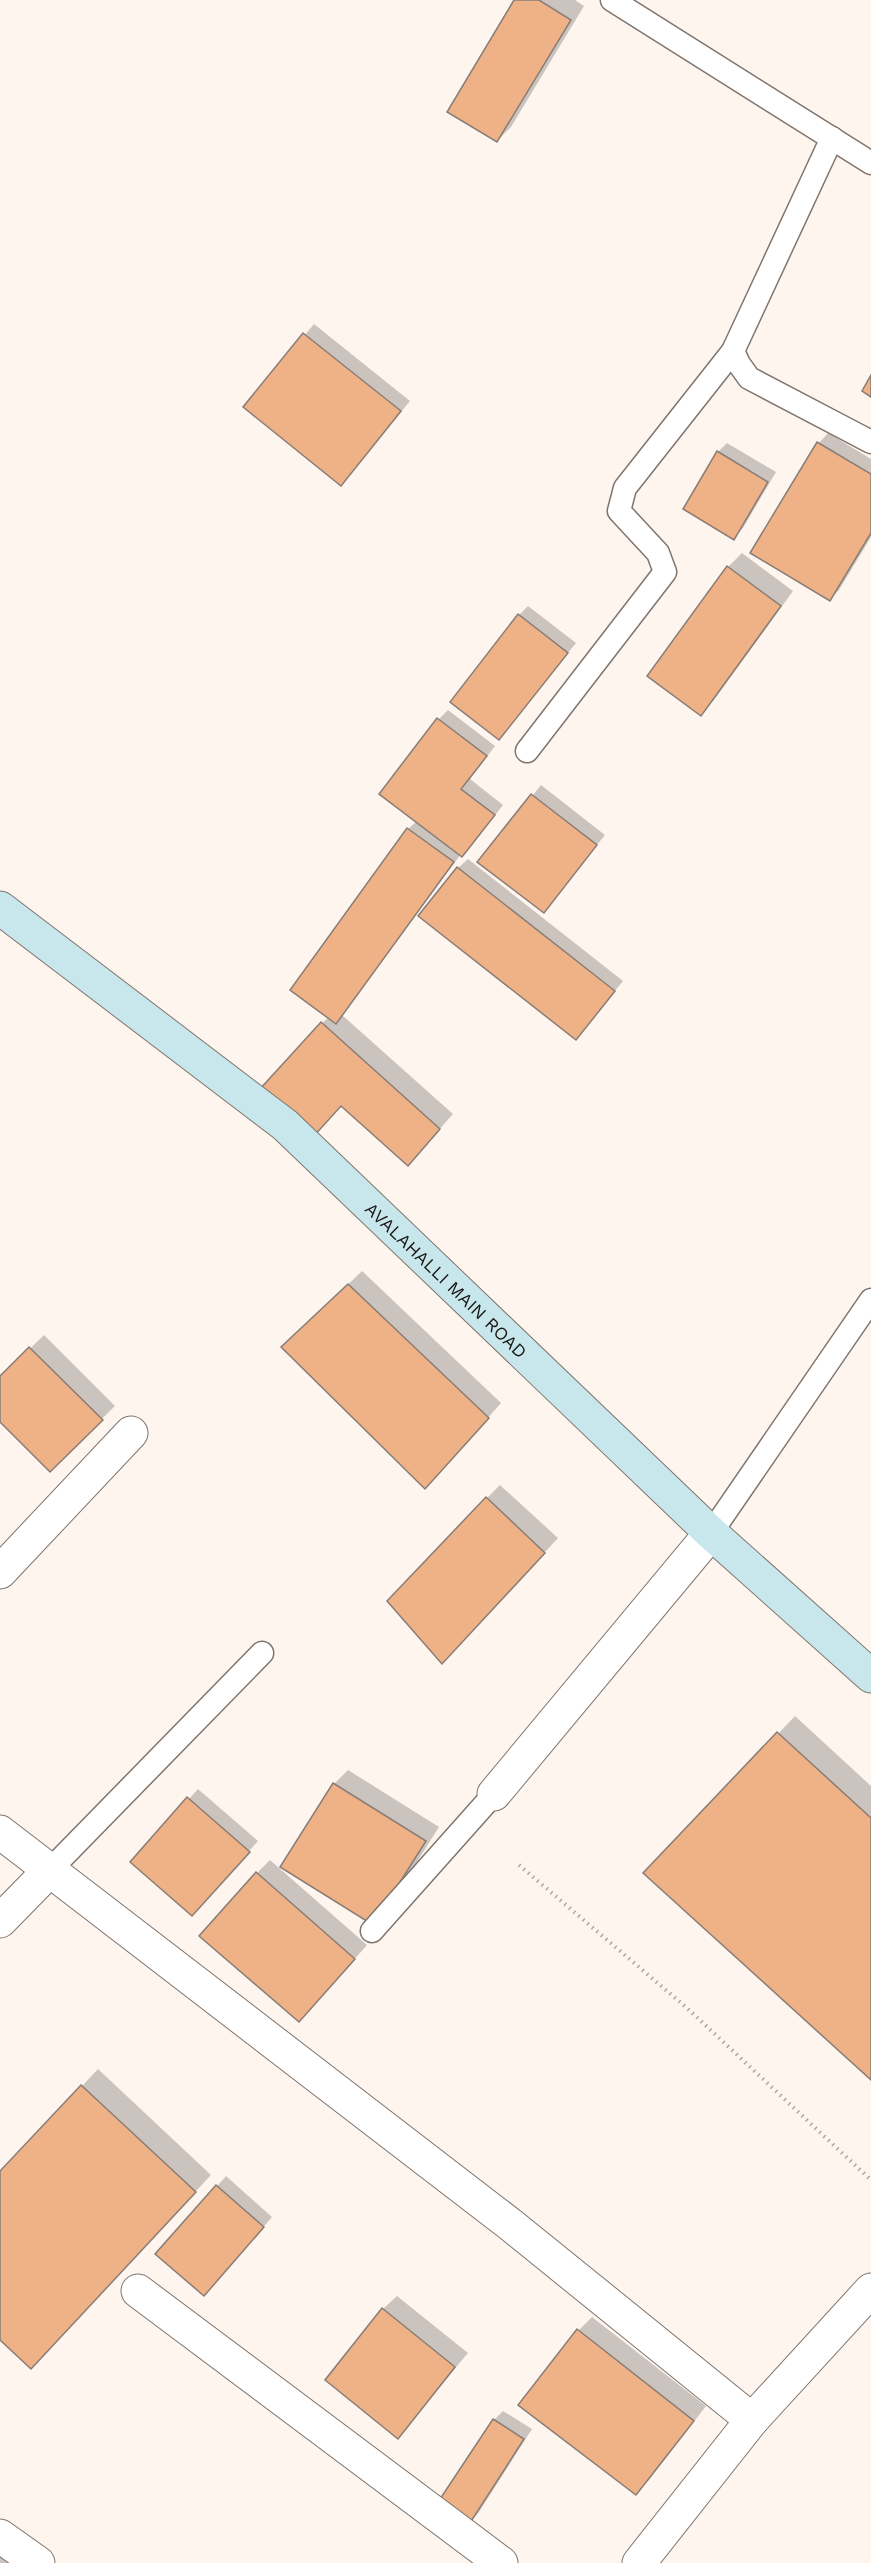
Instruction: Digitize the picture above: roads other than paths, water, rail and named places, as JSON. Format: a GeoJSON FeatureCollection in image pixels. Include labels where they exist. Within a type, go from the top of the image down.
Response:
{"type":"FeatureCollection","features":[{"type":"Feature","properties":{"kind":"main road","name":"AVALAHALLI MAIN ROAD"},"geometry":{"type":"LineString","coordinates":[[0,908],[285,1125],[711,1533],[871,1676]]}},
{"type":"Feature","properties":{"kind":"street"},"geometry":{"type":"LineString","coordinates":[[0,1572],[131,1434]]}},
{"type":"Feature","properties":{"kind":"street"},"geometry":{"type":"LineString","coordinates":[[494,1794],[711,1533]]}},
{"type":"Feature","properties":{"kind":"street"},"geometry":{"type":"LineString","coordinates":[[0,1832],[501,2218],[752,2420]]}},
{"type":"Feature","properties":{"kind":"street"},"geometry":{"type":"LineString","coordinates":[[0,1921],[49,1870]]}},
{"type":"Feature","properties":{"kind":"street"},"geometry":{"type":"LineString","coordinates":[[639,2563],[752,2420],[871,2290]]}},
{"type":"Feature","properties":{"kind":"street"},"geometry":{"type":"LineString","coordinates":[[138,2291],[501,2563]]}},
{"type":"Feature","properties":{"kind":"street"},"geometry":{"type":"LineString","coordinates":[[0,2535],[38,2563]]}},
{"type":"Feature","properties":{"kind":"lane"},"geometry":{"type":"LineString","coordinates":[[612,0],[871,163]]}},
{"type":"Feature","properties":{"kind":"lane"},"geometry":{"type":"LineString","coordinates":[[527,751],[665,572],[658,553],[619,511],[626,488],[733,351],[832,138]]}},
{"type":"Feature","properties":{"kind":"lane"},"geometry":{"type":"LineString","coordinates":[[733,351],[749,378],[871,442]]}},
{"type":"Feature","properties":{"kind":"lane"},"geometry":{"type":"LineString","coordinates":[[711,1533],[871,1300]]}},
{"type":"Feature","properties":{"kind":"lane"},"geometry":{"type":"LineString","coordinates":[[49,1870],[262,1653]]}},
{"type":"Feature","properties":{"kind":"lane"},"geometry":{"type":"LineString","coordinates":[[372,1931],[494,1794]]}}]}
